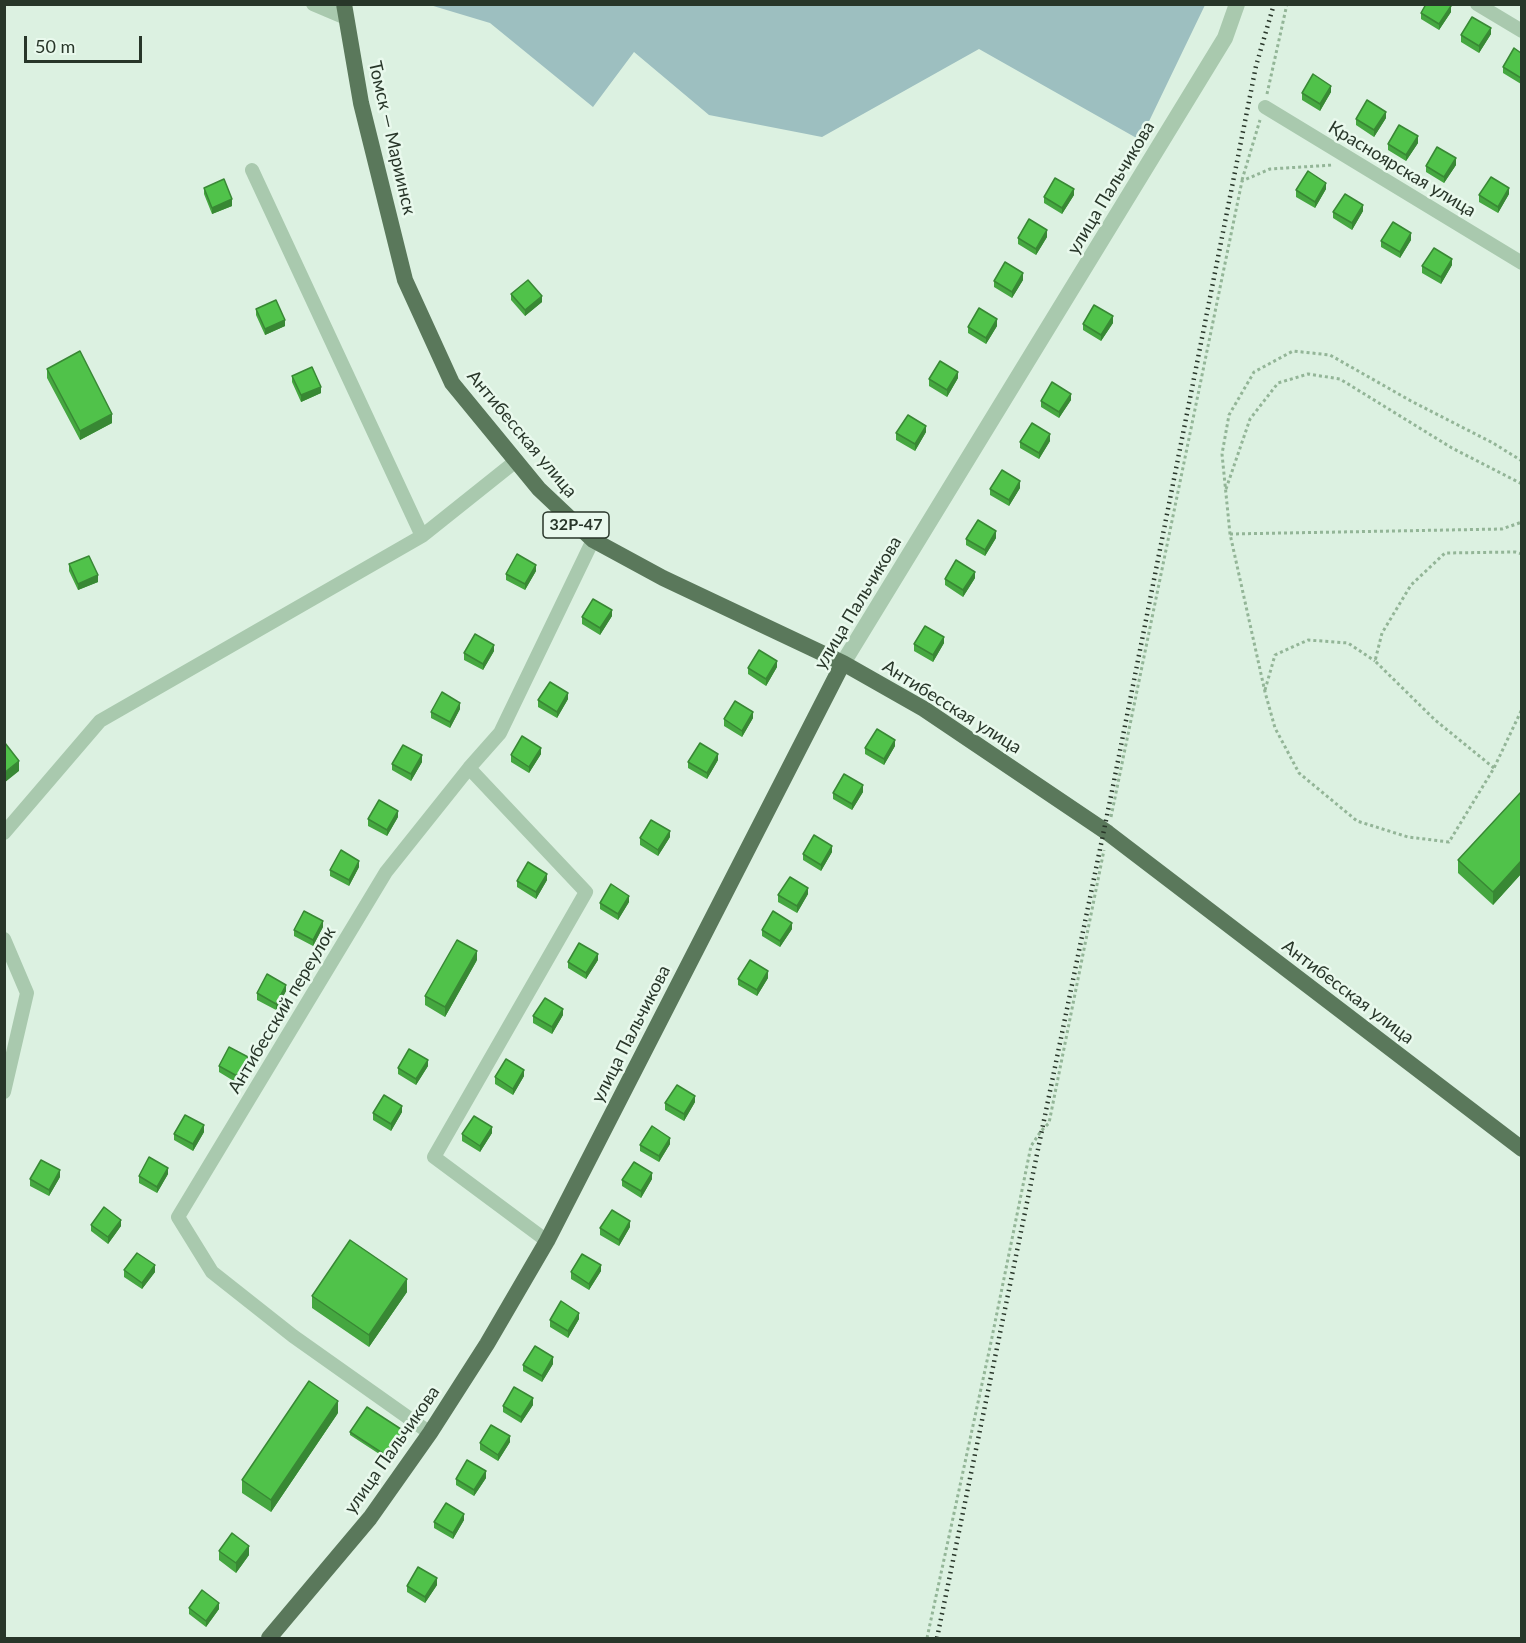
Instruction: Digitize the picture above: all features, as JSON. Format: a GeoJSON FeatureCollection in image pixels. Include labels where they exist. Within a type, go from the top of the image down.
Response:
{"type":"FeatureCollection","features":[{"type":"Feature","properties":{"kind":"main road","name":"Томск — Мариинск"},"geometry":{"type":"LineString","coordinates":[[345,11],[361,104],[405,279]]}},
{"type":"Feature","properties":{"kind":"main road","name":"Антибесская улица"},"geometry":{"type":"LineString","coordinates":[[405,279],[452,383],[539,489],[593,540],[663,578],[843,663],[924,709],[1108,833],[1521,1149]]}},
{"type":"Feature","properties":{"kind":"main road","name":"улица Пальчикова"},"geometry":{"type":"LineString","coordinates":[[269,1638],[370,1518],[487,1344],[547,1241],[843,663]]}},
{"type":"Feature","properties":{"kind":"street"},"geometry":{"type":"LineString","coordinates":[[313,4],[345,11]]}},
{"type":"Feature","properties":{"kind":"street","name":"улица Пальчикова"},"geometry":{"type":"LineString","coordinates":[[843,663],[1225,38],[1237,4]]}},
{"type":"Feature","properties":{"kind":"street"},"geometry":{"type":"LineString","coordinates":[[1477,4],[1521,31]]}},
{"type":"Feature","properties":{"kind":"street","name":"Красноярская улица"},"geometry":{"type":"LineString","coordinates":[[1264,107],[1521,263]]}},
{"type":"Feature","properties":{"kind":"street"},"geometry":{"type":"LineString","coordinates":[[252,170],[422,536]]}},
{"type":"Feature","properties":{"kind":"street"},"geometry":{"type":"LineString","coordinates":[[4,833],[100,721],[422,536],[516,461]]}},
{"type":"Feature","properties":{"kind":"street","name":"Антибесский переулок"},"geometry":{"type":"LineString","coordinates":[[429,1433],[293,1336],[212,1272],[178,1217],[386,872],[500,733],[593,540]]}},
{"type":"Feature","properties":{"kind":"street"},"geometry":{"type":"LineString","coordinates":[[469,768],[586,892],[434,1156],[547,1241]]}},
{"type":"Feature","properties":{"kind":"street"},"geometry":{"type":"LineString","coordinates":[[4,939],[27,993],[4,1092]]}},
{"type":"Feature","properties":{"kind":"path"},"geometry":{"type":"LineString","coordinates":[[927,1638],[1031,1146],[1049,1123],[1242,181],[1264,107],[1287,4]]}},
{"type":"Feature","properties":{"kind":"path"},"geometry":{"type":"LineString","coordinates":[[1242,181],[1270,169],[1357,162]]}},
{"type":"Feature","properties":{"kind":"path"},"geometry":{"type":"LineString","coordinates":[[1521,461],[1493,443],[1411,401],[1330,355],[1293,351],[1254,372],[1229,415],[1222,454],[1230,534],[1265,692],[1275,728],[1299,773],[1357,821],[1408,837],[1449,842],[1494,768],[1521,710]]}},
{"type":"Feature","properties":{"kind":"path"},"geometry":{"type":"LineString","coordinates":[[1226,491],[1250,419],[1278,382],[1308,374],[1340,379],[1452,448],[1521,484]]}},
{"type":"Feature","properties":{"kind":"path"},"geometry":{"type":"LineString","coordinates":[[1230,534],[1502,529],[1521,522]]}},
{"type":"Feature","properties":{"kind":"path"},"geometry":{"type":"LineString","coordinates":[[1375,661],[1382,633],[1411,585],[1444,553],[1515,552],[1521,554]]}},
{"type":"Feature","properties":{"kind":"path"},"geometry":{"type":"LineString","coordinates":[[1265,692],[1275,655],[1308,640],[1348,643],[1375,661],[1435,720],[1494,768]]}},
{"type":"Feature","properties":{"kind":"shaded area"},"geometry":{"type":"Polygon","coordinates":[[[430,5],[1205,5],[1140,140],[979,49],[822,137],[709,115],[634,52],[593,107],[490,23],[430,5]]]}},
{"type":"Feature","properties":{"kind":"building"},"geometry":{"type":"Polygon","coordinates":[[[1426,4],[1449,4],[1451,6],[1439,24],[1421,13],[1426,4]]]}},
{"type":"Feature","properties":{"kind":"building"},"geometry":{"type":"Polygon","coordinates":[[[1472,17],[1491,28],[1479,46],[1461,35],[1472,17]]]}},
{"type":"Feature","properties":{"kind":"building"},"geometry":{"type":"Polygon","coordinates":[[[1514,48],[1521,53],[1521,78],[1503,67],[1514,48]]]}},
{"type":"Feature","properties":{"kind":"building"},"geometry":{"type":"Polygon","coordinates":[[[1313,74],[1331,86],[1320,104],[1302,93],[1313,74]]]}},
{"type":"Feature","properties":{"kind":"building"},"geometry":{"type":"Polygon","coordinates":[[[1367,100],[1386,112],[1374,130],[1356,119],[1367,100]]]}},
{"type":"Feature","properties":{"kind":"building"},"geometry":{"type":"Polygon","coordinates":[[[1399,125],[1418,136],[1406,155],[1388,144],[1399,125]]]}},
{"type":"Feature","properties":{"kind":"building"},"geometry":{"type":"Polygon","coordinates":[[[1437,147],[1456,158],[1444,177],[1426,166],[1437,147]]]}},
{"type":"Feature","properties":{"kind":"building"},"geometry":{"type":"Polygon","coordinates":[[[1308,171],[1326,183],[1315,202],[1296,190],[1308,171]]]}},
{"type":"Feature","properties":{"kind":"building"},"geometry":{"type":"Polygon","coordinates":[[[1491,177],[1509,188],[1498,207],[1479,195],[1491,177]]]}},
{"type":"Feature","properties":{"kind":"building"},"geometry":{"type":"Polygon","coordinates":[[[1055,178],[1074,189],[1062,208],[1044,197],[1055,178]]]}},
{"type":"Feature","properties":{"kind":"building"},"geometry":{"type":"Polygon","coordinates":[[[224,179],[232,199],[212,208],[204,188],[224,179]]]}},
{"type":"Feature","properties":{"kind":"building"},"geometry":{"type":"Polygon","coordinates":[[[1345,194],[1363,205],[1352,223],[1333,212],[1345,194]]]}},
{"type":"Feature","properties":{"kind":"building"},"geometry":{"type":"Polygon","coordinates":[[[1029,219],[1047,230],[1036,249],[1018,238],[1029,219]]]}},
{"type":"Feature","properties":{"kind":"building"},"geometry":{"type":"Polygon","coordinates":[[[1393,222],[1411,233],[1400,252],[1381,241],[1393,222]]]}},
{"type":"Feature","properties":{"kind":"building"},"geometry":{"type":"Polygon","coordinates":[[[1434,248],[1452,259],[1441,277],[1422,266],[1434,248]]]}},
{"type":"Feature","properties":{"kind":"building"},"geometry":{"type":"Polygon","coordinates":[[[1005,262],[1023,273],[1012,292],[994,281],[1005,262]]]}},
{"type":"Feature","properties":{"kind":"building"},"geometry":{"type":"Polygon","coordinates":[[[528,280],[542,296],[525,310],[511,294],[528,280]]]}},
{"type":"Feature","properties":{"kind":"building"},"geometry":{"type":"Polygon","coordinates":[[[276,300],[285,320],[265,329],[256,309],[276,300]]]}},
{"type":"Feature","properties":{"kind":"building"},"geometry":{"type":"Polygon","coordinates":[[[1094,305],[1113,316],[1101,335],[1083,324],[1094,305]]]}},
{"type":"Feature","properties":{"kind":"building"},"geometry":{"type":"Polygon","coordinates":[[[979,308],[997,319],[986,338],[968,327],[979,308]]]}},
{"type":"Feature","properties":{"kind":"building"},"geometry":{"type":"Polygon","coordinates":[[[80,351],[112,414],[80,431],[47,369],[80,351]]]}},
{"type":"Feature","properties":{"kind":"building"},"geometry":{"type":"Polygon","coordinates":[[[940,361],[958,372],[947,390],[929,379],[940,361]]]}},
{"type":"Feature","properties":{"kind":"building"},"geometry":{"type":"Polygon","coordinates":[[[312,367],[321,387],[301,395],[292,376],[312,367]]]}},
{"type":"Feature","properties":{"kind":"building"},"geometry":{"type":"Polygon","coordinates":[[[1052,382],[1071,394],[1059,412],[1041,401],[1052,382]]]}},
{"type":"Feature","properties":{"kind":"building"},"geometry":{"type":"Polygon","coordinates":[[[908,415],[926,426],[915,444],[896,433],[908,415]]]}},
{"type":"Feature","properties":{"kind":"building"},"geometry":{"type":"Polygon","coordinates":[[[1032,423],[1050,434],[1039,453],[1020,442],[1032,423]]]}},
{"type":"Feature","properties":{"kind":"building"},"geometry":{"type":"Polygon","coordinates":[[[1002,470],[1020,481],[1009,500],[990,489],[1002,470]]]}},
{"type":"Feature","properties":{"kind":"building"},"geometry":{"type":"Polygon","coordinates":[[[978,520],[996,531],[985,550],[966,539],[978,520]]]}},
{"type":"Feature","properties":{"kind":"building"},"geometry":{"type":"Polygon","coordinates":[[[517,554],[536,565],[525,584],[506,574],[517,554]]]}},
{"type":"Feature","properties":{"kind":"building"},"geometry":{"type":"Polygon","coordinates":[[[89,556],[98,575],[78,584],[69,564],[89,556]]]}},
{"type":"Feature","properties":{"kind":"building"},"geometry":{"type":"Polygon","coordinates":[[[956,560],[975,572],[963,590],[945,579],[956,560]]]}},
{"type":"Feature","properties":{"kind":"building"},"geometry":{"type":"Polygon","coordinates":[[[593,599],[612,610],[600,628],[582,617],[593,599]]]}},
{"type":"Feature","properties":{"kind":"building"},"geometry":{"type":"Polygon","coordinates":[[[925,626],[944,637],[933,655],[914,644],[925,626]]]}},
{"type":"Feature","properties":{"kind":"building"},"geometry":{"type":"Polygon","coordinates":[[[475,634],[494,645],[483,664],[464,653],[475,634]]]}},
{"type":"Feature","properties":{"kind":"building"},"geometry":{"type":"Polygon","coordinates":[[[759,650],[777,661],[766,679],[748,668],[759,650]]]}},
{"type":"Feature","properties":{"kind":"building"},"geometry":{"type":"Polygon","coordinates":[[[550,682],[568,693],[557,712],[538,700],[550,682]]]}},
{"type":"Feature","properties":{"kind":"building"},"geometry":{"type":"Polygon","coordinates":[[[442,692],[460,703],[450,722],[431,712],[442,692]]]}},
{"type":"Feature","properties":{"kind":"building"},"geometry":{"type":"Polygon","coordinates":[[[735,701],[753,712],[742,731],[724,719],[735,701]]]}},
{"type":"Feature","properties":{"kind":"building"},"geometry":{"type":"Polygon","coordinates":[[[877,729],[895,740],[884,759],[865,748],[877,729]]]}},
{"type":"Feature","properties":{"kind":"building"},"geometry":{"type":"Polygon","coordinates":[[[522,736],[541,748],[529,767],[511,755],[522,736]]]}},
{"type":"Feature","properties":{"kind":"building"},"geometry":{"type":"Polygon","coordinates":[[[700,743],[718,754],[707,773],[688,762],[700,743]]]}},
{"type":"Feature","properties":{"kind":"building"},"geometry":{"type":"Polygon","coordinates":[[[4,744],[19,761],[4,773],[4,744]]]}},
{"type":"Feature","properties":{"kind":"building"},"geometry":{"type":"Polygon","coordinates":[[[403,745],[422,755],[411,774],[392,764],[403,745]]]}},
{"type":"Feature","properties":{"kind":"building"},"geometry":{"type":"Polygon","coordinates":[[[844,774],[863,785],[852,804],[833,793],[844,774]]]}},
{"type":"Feature","properties":{"kind":"building"},"geometry":{"type":"Polygon","coordinates":[[[1521,792],[1521,861],[1493,892],[1458,860],[1521,792]]]}},
{"type":"Feature","properties":{"kind":"building"},"geometry":{"type":"Polygon","coordinates":[[[379,800],[398,811],[387,830],[368,819],[379,800]]]}},
{"type":"Feature","properties":{"kind":"building"},"geometry":{"type":"Polygon","coordinates":[[[651,820],[670,831],[658,850],[640,838],[651,820]]]}},
{"type":"Feature","properties":{"kind":"building"},"geometry":{"type":"Polygon","coordinates":[[[814,835],[832,846],[821,865],[803,854],[814,835]]]}},
{"type":"Feature","properties":{"kind":"building"},"geometry":{"type":"Polygon","coordinates":[[[341,850],[359,861],[349,880],[330,870],[341,850]]]}},
{"type":"Feature","properties":{"kind":"building"},"geometry":{"type":"Polygon","coordinates":[[[528,862],[547,874],[536,892],[517,881],[528,862]]]}},
{"type":"Feature","properties":{"kind":"building"},"geometry":{"type":"Polygon","coordinates":[[[790,877],[808,888],[797,906],[778,895],[790,877]]]}},
{"type":"Feature","properties":{"kind":"building"},"geometry":{"type":"Polygon","coordinates":[[[611,884],[629,896],[618,914],[600,903],[611,884]]]}},
{"type":"Feature","properties":{"kind":"building"},"geometry":{"type":"Polygon","coordinates":[[[304,911],[323,921],[313,940],[294,930],[304,911]]]}},
{"type":"Feature","properties":{"kind":"building"},"geometry":{"type":"Polygon","coordinates":[[[773,911],[792,923],[780,941],[762,930],[773,911]]]}},
{"type":"Feature","properties":{"kind":"building"},"geometry":{"type":"Polygon","coordinates":[[[457,940],[477,951],[445,1007],[425,996],[457,940]]]}},
{"type":"Feature","properties":{"kind":"building"},"geometry":{"type":"Polygon","coordinates":[[[579,943],[598,954],[586,973],[568,962],[579,943]]]}},
{"type":"Feature","properties":{"kind":"building"},"geometry":{"type":"Polygon","coordinates":[[[750,960],[768,971],[757,990],[738,979],[750,960]]]}},
{"type":"Feature","properties":{"kind":"building"},"geometry":{"type":"Polygon","coordinates":[[[267,974],[286,985],[276,1004],[257,993],[267,974]]]}},
{"type":"Feature","properties":{"kind":"building"},"geometry":{"type":"Polygon","coordinates":[[[545,998],[563,1009],[552,1027],[533,1016],[545,998]]]}},
{"type":"Feature","properties":{"kind":"building"},"geometry":{"type":"Polygon","coordinates":[[[229,1047],[248,1057],[237,1076],[219,1066],[229,1047]]]}},
{"type":"Feature","properties":{"kind":"building"},"geometry":{"type":"Polygon","coordinates":[[[409,1049],[428,1060],[416,1079],[398,1068],[409,1049]]]}},
{"type":"Feature","properties":{"kind":"building"},"geometry":{"type":"Polygon","coordinates":[[[506,1059],[524,1070],[513,1089],[495,1077],[506,1059]]]}},
{"type":"Feature","properties":{"kind":"building"},"geometry":{"type":"Polygon","coordinates":[[[677,1085],[695,1096],[684,1114],[665,1103],[677,1085]]]}},
{"type":"Feature","properties":{"kind":"building"},"geometry":{"type":"Polygon","coordinates":[[[384,1095],[402,1106],[391,1124],[373,1113],[384,1095]]]}},
{"type":"Feature","properties":{"kind":"building"},"geometry":{"type":"Polygon","coordinates":[[[185,1115],[204,1125],[193,1144],[174,1134],[185,1115]]]}},
{"type":"Feature","properties":{"kind":"building"},"geometry":{"type":"Polygon","coordinates":[[[474,1116],[492,1127],[480,1146],[462,1134],[474,1116]]]}},
{"type":"Feature","properties":{"kind":"building"},"geometry":{"type":"Polygon","coordinates":[[[652,1126],[670,1138],[659,1156],[640,1145],[652,1126]]]}},
{"type":"Feature","properties":{"kind":"building"},"geometry":{"type":"Polygon","coordinates":[[[149,1157],[168,1168],[157,1187],[139,1176],[149,1157]]]}},
{"type":"Feature","properties":{"kind":"building"},"geometry":{"type":"Polygon","coordinates":[[[41,1160],[60,1170],[49,1190],[30,1179],[41,1160]]]}},
{"type":"Feature","properties":{"kind":"building"},"geometry":{"type":"Polygon","coordinates":[[[634,1162],[652,1173],[641,1191],[622,1180],[634,1162]]]}},
{"type":"Feature","properties":{"kind":"building"},"geometry":{"type":"Polygon","coordinates":[[[104,1207],[121,1220],[108,1237],[91,1225],[104,1207]]]}},
{"type":"Feature","properties":{"kind":"building"},"geometry":{"type":"Polygon","coordinates":[[[612,1210],[630,1221],[619,1240],[600,1228],[612,1210]]]}},
{"type":"Feature","properties":{"kind":"building"},"geometry":{"type":"Polygon","coordinates":[[[350,1240],[407,1279],[369,1335],[312,1296],[350,1240]]]}},
{"type":"Feature","properties":{"kind":"building"},"geometry":{"type":"Polygon","coordinates":[[[137,1253],[155,1265],[142,1283],[124,1270],[137,1253]]]}},
{"type":"Feature","properties":{"kind":"building"},"geometry":{"type":"Polygon","coordinates":[[[582,1254],[601,1265],[589,1284],[571,1272],[582,1254]]]}},
{"type":"Feature","properties":{"kind":"building"},"geometry":{"type":"Polygon","coordinates":[[[561,1301],[579,1313],[568,1331],[550,1320],[561,1301]]]}},
{"type":"Feature","properties":{"kind":"building"},"geometry":{"type":"Polygon","coordinates":[[[535,1346],[553,1357],[542,1376],[523,1365],[535,1346]]]}},
{"type":"Feature","properties":{"kind":"building"},"geometry":{"type":"Polygon","coordinates":[[[309,1381],[338,1401],[271,1500],[242,1480],[309,1381]]]}},
{"type":"Feature","properties":{"kind":"building"},"geometry":{"type":"Polygon","coordinates":[[[514,1387],[533,1398],[521,1417],[503,1406],[514,1387]]]}},
{"type":"Feature","properties":{"kind":"building"},"geometry":{"type":"Polygon","coordinates":[[[367,1407],[407,1433],[390,1458],[350,1432],[367,1407]]]}},
{"type":"Feature","properties":{"kind":"building"},"geometry":{"type":"Polygon","coordinates":[[[491,1425],[510,1436],[498,1455],[480,1443],[491,1425]]]}},
{"type":"Feature","properties":{"kind":"building"},"geometry":{"type":"Polygon","coordinates":[[[467,1460],[486,1471],[474,1490],[456,1479],[467,1460]]]}},
{"type":"Feature","properties":{"kind":"building"},"geometry":{"type":"Polygon","coordinates":[[[446,1503],[464,1514],[453,1533],[434,1522],[446,1503]]]}},
{"type":"Feature","properties":{"kind":"building"},"geometry":{"type":"Polygon","coordinates":[[[232,1533],[249,1546],[236,1563],[219,1551],[232,1533]]]}},
{"type":"Feature","properties":{"kind":"building"},"geometry":{"type":"Polygon","coordinates":[[[418,1567],[437,1578],[425,1597],[407,1586],[418,1567]]]}},
{"type":"Feature","properties":{"kind":"building"},"geometry":{"type":"Polygon","coordinates":[[[202,1590],[219,1603],[206,1621],[189,1608],[202,1590]]]}},
{"type":"Feature","properties":{"kind":"railway"},"geometry":{"type":"LineString","coordinates":[[937,1638],[1111,796],[1256,66],[1274,4]]}}]}
